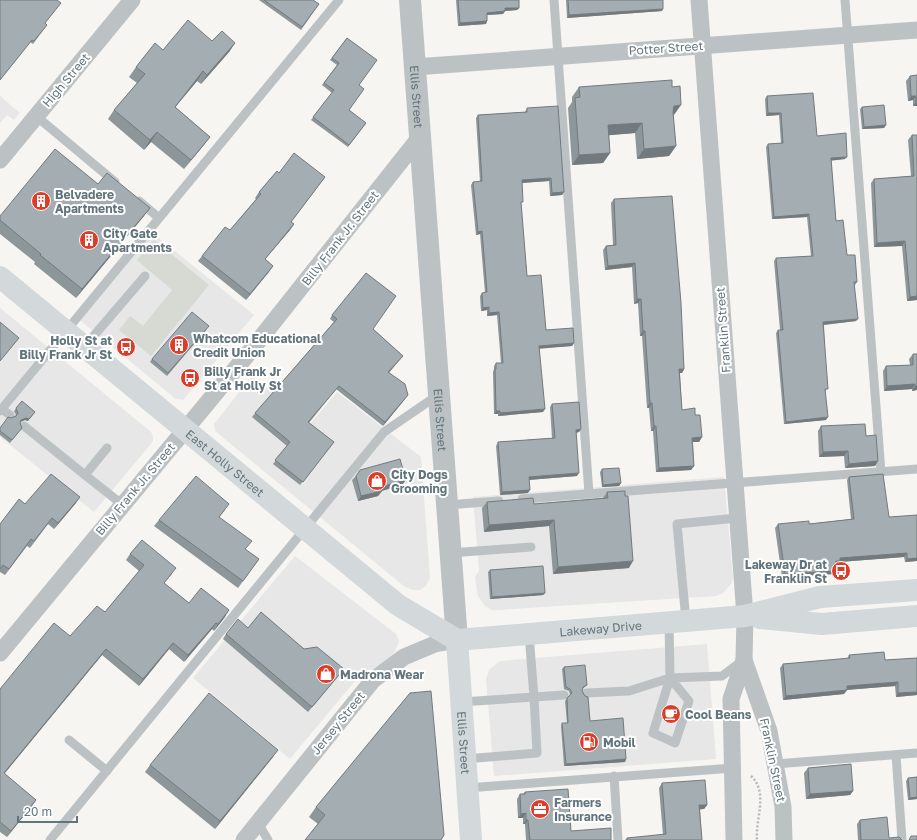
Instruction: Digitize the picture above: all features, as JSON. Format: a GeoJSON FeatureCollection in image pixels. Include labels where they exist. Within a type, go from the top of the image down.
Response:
{"type":"FeatureCollection","features":[{"type":"Feature","properties":{"kind":"main road","name":"East Holly Street"},"geometry":{"type":"LineString","coordinates":[[0,277],[398,605],[456,640]]}},
{"type":"Feature","properties":{"kind":"main road","name":"Lakeway Drive"},"geometry":{"type":"LineString","coordinates":[[456,640],[744,616],[820,597],[917,590]]}},
{"type":"Feature","properties":{"kind":"main road","name":"Lakeway Drive"},"geometry":{"type":"LineString","coordinates":[[744,616],[822,624],[917,616]]}},
{"type":"Feature","properties":{"kind":"main road","name":"Ellis Street"},"geometry":{"type":"LineString","coordinates":[[456,640],[471,840]]}},
{"type":"Feature","properties":{"kind":"street","name":"High Street"},"geometry":{"type":"LineString","coordinates":[[0,160],[132,0]]}},
{"type":"Feature","properties":{"kind":"street"},"geometry":{"type":"LineString","coordinates":[[394,0],[410,7]]}},
{"type":"Feature","properties":{"kind":"street","name":"Franklin Street"},"geometry":{"type":"LineString","coordinates":[[699,0],[744,616],[744,660],[731,699],[734,840]]}},
{"type":"Feature","properties":{"kind":"street","name":"Ellis Street"},"geometry":{"type":"LineString","coordinates":[[410,7],[456,640]]}},
{"type":"Feature","properties":{"kind":"street","name":"Potter Street"},"geometry":{"type":"LineString","coordinates":[[415,67],[917,30]]}},
{"type":"Feature","properties":{"kind":"street","name":"Billy Frank Jr. Street"},"geometry":{"type":"LineString","coordinates":[[0,653],[252,349],[420,137]]}},
{"type":"Feature","properties":{"kind":"street","name":"Jersey Street"},"geometry":{"type":"LineString","coordinates":[[244,840],[373,680],[404,657],[435,644],[456,640]]}},
{"type":"Feature","properties":{"kind":"street","name":"Franklin Street"},"geometry":{"type":"LineString","coordinates":[[744,660],[769,731],[783,807],[784,840]]}},
{"type":"Feature","properties":{"kind":"lane"},"geometry":{"type":"LineString","coordinates":[[10,416],[1,410],[339,0]]}},
{"type":"Feature","properties":{"kind":"lane"},"geometry":{"type":"LineString","coordinates":[[554,0],[589,494]]}},
{"type":"Feature","properties":{"kind":"lane"},"geometry":{"type":"LineString","coordinates":[[845,0],[881,472]]}},
{"type":"Feature","properties":{"kind":"lane"},"geometry":{"type":"LineString","coordinates":[[36,116],[159,218]]}},
{"type":"Feature","properties":{"kind":"lane"},"geometry":{"type":"LineString","coordinates":[[85,346],[145,276]]}},
{"type":"Feature","properties":{"kind":"lane"},"geometry":{"type":"LineString","coordinates":[[50,840],[384,432],[438,395]]}},
{"type":"Feature","properties":{"kind":"lane"},"geometry":{"type":"LineString","coordinates":[[24,426],[123,505]]}},
{"type":"Feature","properties":{"kind":"lane"},"geometry":{"type":"LineString","coordinates":[[85,475],[107,448]]}},
{"type":"Feature","properties":{"kind":"lane"},"geometry":{"type":"LineString","coordinates":[[447,505],[917,469]]}},
{"type":"Feature","properties":{"kind":"lane"},"geometry":{"type":"LineString","coordinates":[[670,678],[688,702],[676,743],[653,734],[670,678],[678,622],[677,524],[737,518]]}},
{"type":"Feature","properties":{"kind":"lane"},"geometry":{"type":"LineString","coordinates":[[450,553],[530,547]]}},
{"type":"Feature","properties":{"kind":"lane"},"geometry":{"type":"LineString","coordinates":[[465,759],[538,754],[529,634]]}},
{"type":"Feature","properties":{"kind":"lane"},"geometry":{"type":"LineString","coordinates":[[586,693],[629,691],[670,678],[722,676],[744,660]]}},
{"type":"Feature","properties":{"kind":"lane"},"geometry":{"type":"LineString","coordinates":[[461,702],[564,695]]}},
{"type":"Feature","properties":{"kind":"lane"},"geometry":{"type":"LineString","coordinates":[[69,740],[107,771]]}},
{"type":"Feature","properties":{"kind":"lane"},"geometry":{"type":"LineString","coordinates":[[776,764],[917,753]]}},
{"type":"Feature","properties":{"kind":"lane"},"geometry":{"type":"LineString","coordinates":[[896,755],[902,840]]}},
{"type":"Feature","properties":{"kind":"lane"},"geometry":{"type":"LineString","coordinates":[[467,788],[733,768]]}},
{"type":"Feature","properties":{"kind":"lane"},"geometry":{"type":"LineString","coordinates":[[614,776],[618,840]]}},
{"type":"Feature","properties":{"kind":"lane"},"geometry":{"type":"LineString","coordinates":[[258,823],[268,840]]}},
{"type":"Feature","properties":{"kind":"path"},"geometry":{"type":"LineString","coordinates":[[757,840],[756,833],[761,813]]}},
{"type":"Feature","properties":{"kind":"shaded area"},"geometry":{"type":"Polygon","coordinates":[[[0,96],[20,113],[14,120],[7,115],[0,123],[0,96]]]}},
{"type":"Feature","properties":{"kind":"shaded area"},"geometry":{"type":"Polygon","coordinates":[[[150,231],[254,315],[183,400],[176,399],[76,317],[150,231]]]}},
{"type":"Feature","properties":{"kind":"shaded area"},"geometry":{"type":"Polygon","coordinates":[[[154,240],[209,285],[151,356],[119,330],[130,316],[143,326],[172,290],[137,260],[154,240]]]}},
{"type":"Feature","properties":{"kind":"shaded area"},"geometry":{"type":"Polygon","coordinates":[[[0,308],[151,432],[153,436],[153,441],[150,445],[94,512],[0,437],[0,308]]]}},
{"type":"Feature","properties":{"kind":"shaded area"},"geometry":{"type":"Polygon","coordinates":[[[252,376],[310,424],[337,392],[421,457],[430,578],[426,586],[420,590],[413,590],[405,587],[215,431],[214,424],[252,376]]]}},
{"type":"Feature","properties":{"kind":"shaded area"},"geometry":{"type":"Polygon","coordinates":[[[724,477],[733,577],[732,583],[723,593],[716,596],[497,610],[491,610],[485,606],[478,596],[475,577],[479,571],[473,497],[724,477]]]}},
{"type":"Feature","properties":{"kind":"shaded area"},"geometry":{"type":"Polygon","coordinates":[[[295,556],[396,634],[399,642],[393,655],[388,661],[360,675],[290,759],[193,678],[295,556]]]}},
{"type":"Feature","properties":{"kind":"shaded area"},"geometry":{"type":"Polygon","coordinates":[[[707,644],[716,759],[494,776],[486,679],[489,670],[500,661],[707,644]]]}},
{"type":"Feature","properties":{"kind":"building"},"geometry":{"type":"Polygon","coordinates":[[[0,0],[57,0],[61,3],[45,23],[47,25],[34,41],[32,40],[0,80],[0,0]]]}},
{"type":"Feature","properties":{"kind":"building"},"geometry":{"type":"Polygon","coordinates":[[[264,0],[313,0],[319,4],[302,27],[264,0]]]}},
{"type":"Feature","properties":{"kind":"building"},"geometry":{"type":"Polygon","coordinates":[[[458,0],[519,0],[519,8],[505,8],[505,11],[487,13],[487,21],[460,23],[458,0]]]}},
{"type":"Feature","properties":{"kind":"building"},"geometry":{"type":"Polygon","coordinates":[[[568,0],[663,0],[663,9],[569,15],[568,0]]]}},
{"type":"Feature","properties":{"kind":"building"},"geometry":{"type":"Polygon","coordinates":[[[188,20],[212,41],[222,31],[235,43],[207,75],[203,71],[175,107],[210,137],[191,160],[157,132],[150,140],[114,110],[145,74],[136,67],[155,43],[163,50],[188,20]]]}},
{"type":"Feature","properties":{"kind":"building"},"geometry":{"type":"Polygon","coordinates":[[[347,38],[377,60],[359,85],[364,89],[349,110],[366,123],[349,145],[313,117],[334,90],[324,83],[339,63],[332,58],[347,38]]]}},
{"type":"Feature","properties":{"kind":"building"},"geometry":{"type":"Polygon","coordinates":[[[917,75],[916,102],[916,96],[911,96],[910,76],[917,75]]]}},
{"type":"Feature","properties":{"kind":"building"},"geometry":{"type":"Polygon","coordinates":[[[672,80],[672,87],[680,86],[681,105],[674,106],[673,112],[676,146],[644,149],[642,123],[608,125],[610,153],[579,155],[575,98],[580,97],[579,87],[672,80]]]}},
{"type":"Feature","properties":{"kind":"building"},"geometry":{"type":"Polygon","coordinates":[[[813,93],[817,136],[846,133],[847,157],[831,158],[836,221],[843,220],[847,255],[855,255],[857,282],[854,282],[858,319],[823,322],[828,389],[825,389],[828,417],[786,422],[778,330],[783,330],[776,258],[813,256],[809,214],[774,217],[768,144],[783,143],[781,113],[768,113],[767,96],[813,93]]]}},
{"type":"Feature","properties":{"kind":"building"},"geometry":{"type":"Polygon","coordinates":[[[884,105],[886,125],[864,127],[862,107],[884,105]]]}},
{"type":"Feature","properties":{"kind":"building"},"geometry":{"type":"Polygon","coordinates":[[[558,106],[564,192],[552,193],[551,178],[522,180],[523,202],[521,202],[527,276],[541,275],[546,330],[573,328],[574,343],[539,346],[545,409],[500,413],[500,411],[496,411],[495,369],[496,363],[503,363],[499,312],[489,313],[489,307],[483,308],[482,293],[487,292],[482,231],[478,232],[473,182],[482,181],[478,115],[527,112],[527,108],[558,106]]]}},
{"type":"Feature","properties":{"kind":"building"},"geometry":{"type":"Polygon","coordinates":[[[912,135],[917,135],[917,296],[910,297],[905,241],[877,243],[874,179],[914,176],[912,135]]]}},
{"type":"Feature","properties":{"kind":"building"},"geometry":{"type":"Polygon","coordinates":[[[55,149],[98,184],[107,173],[150,208],[82,289],[0,220],[0,216],[55,149]]]}},
{"type":"Feature","properties":{"kind":"building"},"geometry":{"type":"Polygon","coordinates":[[[294,153],[325,177],[291,222],[294,224],[265,259],[273,266],[250,294],[202,256],[225,227],[230,230],[261,194],[259,192],[277,171],[279,173],[294,153]]]}},
{"type":"Feature","properties":{"kind":"building"},"geometry":{"type":"Polygon","coordinates":[[[672,196],[681,303],[684,369],[679,369],[682,410],[695,408],[695,415],[700,415],[702,437],[692,438],[694,466],[659,468],[656,426],[654,426],[652,403],[650,403],[645,331],[643,331],[641,299],[637,299],[635,263],[608,266],[606,246],[616,245],[614,199],[672,196]]]}},
{"type":"Feature","properties":{"kind":"building"},"geometry":{"type":"Polygon","coordinates":[[[366,273],[396,296],[373,329],[403,356],[388,372],[405,384],[408,395],[385,422],[339,386],[308,422],[334,442],[303,482],[275,460],[290,442],[255,413],[337,319],[332,315],[366,273]]]}},
{"type":"Feature","properties":{"kind":"building","name":"Whatcom Educational Credit Union"},"geometry":{"type":"Polygon","coordinates":[[[192,312],[209,326],[168,373],[152,359],[192,312]]]}},
{"type":"Feature","properties":{"kind":"building"},"geometry":{"type":"Polygon","coordinates":[[[0,322],[19,338],[0,361],[0,322]]]}},
{"type":"Feature","properties":{"kind":"building"},"geometry":{"type":"Polygon","coordinates":[[[913,354],[917,354],[917,386],[915,386],[915,384],[887,386],[886,366],[913,365],[913,354]]]}},
{"type":"Feature","properties":{"kind":"building"},"geometry":{"type":"Polygon","coordinates":[[[22,401],[35,412],[29,419],[26,418],[21,420],[20,423],[22,428],[12,440],[0,431],[0,428],[8,417],[11,418],[16,416],[18,413],[16,408],[22,401]]]}},
{"type":"Feature","properties":{"kind":"building"},"geometry":{"type":"Polygon","coordinates":[[[579,402],[581,429],[576,430],[579,473],[529,477],[530,490],[502,492],[498,442],[555,438],[552,404],[579,402]]]}},
{"type":"Feature","properties":{"kind":"building"},"geometry":{"type":"Polygon","coordinates":[[[865,424],[866,436],[876,435],[878,461],[849,464],[848,451],[823,452],[821,426],[865,424]]]}},
{"type":"Feature","properties":{"kind":"building","name":"City Dogs Grooming"},"geometry":{"type":"Polygon","coordinates":[[[400,459],[406,480],[380,487],[382,491],[361,496],[356,476],[360,470],[400,459]]]}},
{"type":"Feature","properties":{"kind":"building"},"geometry":{"type":"Polygon","coordinates":[[[619,468],[621,483],[603,485],[602,469],[619,468]]]}},
{"type":"Feature","properties":{"kind":"building"},"geometry":{"type":"Polygon","coordinates":[[[51,474],[80,497],[58,523],[52,518],[34,541],[31,539],[9,569],[3,565],[0,569],[0,524],[19,499],[25,504],[51,474]]]}},
{"type":"Feature","properties":{"kind":"building"},"geometry":{"type":"Polygon","coordinates":[[[883,474],[889,517],[917,515],[917,558],[907,559],[907,553],[840,558],[840,561],[836,561],[837,571],[785,574],[778,524],[809,521],[809,524],[854,519],[849,477],[883,474]]]}},
{"type":"Feature","properties":{"kind":"building"},"geometry":{"type":"Polygon","coordinates":[[[196,476],[229,504],[219,517],[252,541],[245,549],[259,559],[243,581],[159,520],[196,476]]]}},
{"type":"Feature","properties":{"kind":"building"},"geometry":{"type":"Polygon","coordinates":[[[625,491],[625,496],[628,496],[633,561],[558,567],[554,520],[489,525],[487,502],[533,498],[534,504],[608,498],[607,492],[625,491]]]}},
{"type":"Feature","properties":{"kind":"building"},"geometry":{"type":"Polygon","coordinates":[[[142,540],[176,568],[164,583],[189,603],[201,588],[229,610],[218,624],[216,623],[188,655],[173,643],[143,679],[106,649],[4,773],[36,800],[11,831],[0,822],[0,689],[54,623],[70,636],[97,606],[105,612],[144,565],[130,554],[142,540]]]}},
{"type":"Feature","properties":{"kind":"building"},"geometry":{"type":"Polygon","coordinates":[[[543,566],[545,593],[492,597],[490,570],[543,566]]]}},
{"type":"Feature","properties":{"kind":"building"},"geometry":{"type":"Polygon","coordinates":[[[261,612],[304,649],[317,647],[344,669],[312,707],[226,634],[238,619],[248,628],[261,612]]]}},
{"type":"Feature","properties":{"kind":"building"},"geometry":{"type":"Polygon","coordinates":[[[884,652],[885,660],[917,658],[917,692],[898,693],[898,682],[847,686],[847,690],[786,696],[783,664],[850,658],[849,655],[884,652]]]}},
{"type":"Feature","properties":{"kind":"building"},"geometry":{"type":"Polygon","coordinates":[[[585,665],[587,685],[583,687],[582,691],[585,696],[588,697],[590,721],[623,718],[626,759],[566,764],[562,723],[568,723],[567,698],[572,693],[570,689],[566,687],[564,667],[585,665]]]}},
{"type":"Feature","properties":{"kind":"building"},"geometry":{"type":"Polygon","coordinates":[[[431,691],[444,835],[441,840],[305,840],[325,815],[316,807],[410,693],[431,691]]]}},
{"type":"Feature","properties":{"kind":"building"},"geometry":{"type":"Polygon","coordinates":[[[209,693],[278,750],[220,821],[150,765],[209,693]]]}},
{"type":"Feature","properties":{"kind":"building"},"geometry":{"type":"Polygon","coordinates":[[[851,764],[853,791],[810,794],[808,768],[851,764]]]}},
{"type":"Feature","properties":{"kind":"building"},"geometry":{"type":"Polygon","coordinates":[[[917,777],[917,797],[910,798],[908,778],[917,777]]]}},
{"type":"Feature","properties":{"kind":"building"},"geometry":{"type":"Polygon","coordinates":[[[705,780],[707,805],[699,805],[702,840],[627,840],[627,838],[666,834],[662,783],[705,780]]]}},
{"type":"Feature","properties":{"kind":"building"},"geometry":{"type":"Polygon","coordinates":[[[568,789],[571,831],[611,828],[611,840],[530,840],[526,813],[521,814],[520,794],[525,794],[525,792],[568,789]]]}},
{"type":"Feature","properties":{"kind":"building"},"geometry":{"type":"Polygon","coordinates":[[[887,817],[889,838],[899,837],[902,840],[861,840],[860,820],[887,817]]]}},
{"type":"Feature","properties":{"kind":"building"},"geometry":{"type":"Polygon","coordinates":[[[911,836],[917,836],[917,840],[909,840],[911,836]]]}},
{"type":"Feature","properties":{"kind":"place","name":"Belvadere Apartments"},"geometry":{"type":"Point","coordinates":[41,201]}},
{"type":"Feature","properties":{"kind":"place","name":"City Gate Apartments"},"geometry":{"type":"Point","coordinates":[89,240]}},
{"type":"Feature","properties":{"kind":"place","name":"Whatcom Educational Credit Union"},"geometry":{"type":"Point","coordinates":[179,345]}},
{"type":"Feature","properties":{"kind":"place","name":"Holly St at Billy Frank Jr St"},"geometry":{"type":"Point","coordinates":[126,347]}},
{"type":"Feature","properties":{"kind":"place","name":"Billy Frank Jr St at Holly St"},"geometry":{"type":"Point","coordinates":[190,378]}},
{"type":"Feature","properties":{"kind":"place","name":"City Dogs Grooming"},"geometry":{"type":"Point","coordinates":[377,481]}},
{"type":"Feature","properties":{"kind":"place","name":"Lakeway Dr at Franklin St"},"geometry":{"type":"Point","coordinates":[841,571]}},
{"type":"Feature","properties":{"kind":"place","name":"Madrona Wear"},"geometry":{"type":"Point","coordinates":[326,674]}},
{"type":"Feature","properties":{"kind":"place","name":"Cool Beans"},"geometry":{"type":"Point","coordinates":[671,714]}},
{"type":"Feature","properties":{"kind":"place","name":"Mobil"},"geometry":{"type":"Point","coordinates":[589,742]}},
{"type":"Feature","properties":{"kind":"place","name":"Farmers Insurance"},"geometry":{"type":"Point","coordinates":[540,809]}}]}
